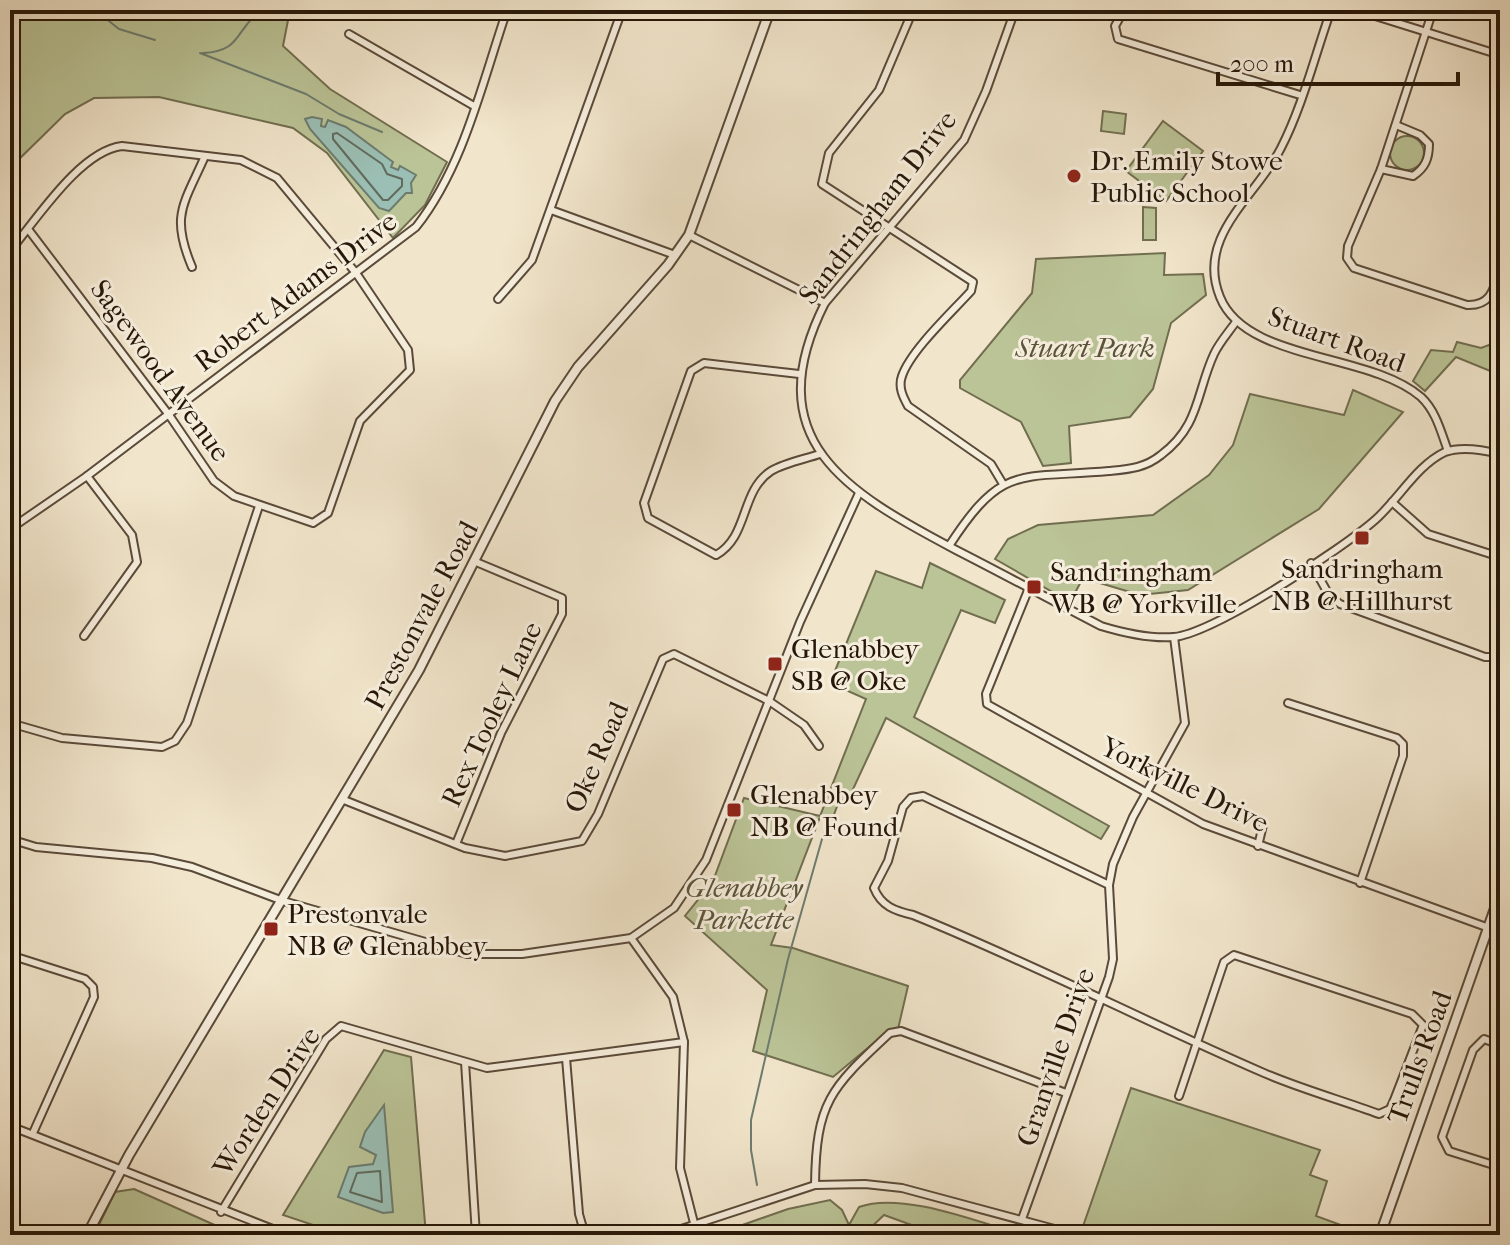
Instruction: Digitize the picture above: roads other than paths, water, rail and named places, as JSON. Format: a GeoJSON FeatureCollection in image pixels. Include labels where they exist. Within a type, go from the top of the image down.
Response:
{"type":"FeatureCollection","features":[{"type":"Feature","properties":{"kind":"street","name":"Robert Adams Drive"},"geometry":{"type":"LineString","coordinates":[[10,529],[87,476],[416,227],[437,200],[507,10]]}},
{"type":"Feature","properties":{"kind":"street"},"geometry":{"type":"LineString","coordinates":[[498,299],[526,271],[621,14],[600,10]]}},
{"type":"Feature","properties":{"kind":"street","name":"Prestonvale Road"},"geometry":{"type":"LineString","coordinates":[[87,1235],[122,1168],[344,800],[476,562],[567,382],[689,235],[770,10]]}},
{"type":"Feature","properties":{"kind":"street"},"geometry":{"type":"LineString","coordinates":[[913,10],[879,90],[829,153],[822,184],[828,191],[973,282],[971,291],[901,376],[901,393],[908,406],[991,464],[1003,484]]}},
{"type":"Feature","properties":{"kind":"street","name":"Sandringham Drive"},"geometry":{"type":"LineString","coordinates":[[1015,10],[970,129],[890,231],[825,303],[812,329],[799,374],[803,416],[820,454],[841,480],[949,546],[1101,626],[1124,633],[1174,637],[1203,629],[1236,612],[1374,521],[1433,459],[1448,451]]}},
{"type":"Feature","properties":{"kind":"street"},"geometry":{"type":"LineString","coordinates":[[1124,10],[1115,26],[1118,39],[1300,95]]}},
{"type":"Feature","properties":{"kind":"street","name":"Stuart Road"},"geometry":{"type":"LineString","coordinates":[[1331,10],[1282,147],[1219,240],[1215,283],[1222,304],[1235,323],[1278,343],[1355,365],[1404,385],[1422,398],[1434,414],[1448,451]]}},
{"type":"Feature","properties":{"kind":"street"},"geometry":{"type":"LineString","coordinates":[[1356,10],[1500,55]]}},
{"type":"Feature","properties":{"kind":"street"},"geometry":{"type":"LineString","coordinates":[[1433,10],[1381,169],[1348,246],[1347,258],[1354,268],[1467,305],[1480,306],[1493,290],[1500,269]]}},
{"type":"Feature","properties":{"kind":"street"},"geometry":{"type":"LineString","coordinates":[[349,34],[474,106]]}},
{"type":"Feature","properties":{"kind":"street"},"geometry":{"type":"LineString","coordinates":[[1381,169],[1413,176],[1423,170],[1429,156],[1429,144],[1420,135],[1396,125]]}},
{"type":"Feature","properties":{"kind":"street"},"geometry":{"type":"LineString","coordinates":[[10,251],[88,160],[105,148],[122,146],[241,160],[277,178],[356,273]]}},
{"type":"Feature","properties":{"kind":"street"},"geometry":{"type":"LineString","coordinates":[[192,267],[180,239],[179,215],[205,156]]}},
{"type":"Feature","properties":{"kind":"street"},"geometry":{"type":"LineString","coordinates":[[551,210],[675,255]]}},
{"type":"Feature","properties":{"kind":"street","name":"Sagewood Avenue"},"geometry":{"type":"LineString","coordinates":[[28,229],[169,415],[214,481],[234,496],[313,523],[328,513],[360,421],[410,370],[408,350],[356,273]]}},
{"type":"Feature","properties":{"kind":"street"},"geometry":{"type":"LineString","coordinates":[[689,235],[825,303]]}},
{"type":"Feature","properties":{"kind":"street"},"geometry":{"type":"LineString","coordinates":[[949,546],[973,509],[1003,484],[1027,477],[1137,468],[1164,454],[1186,429],[1198,408],[1214,353],[1235,323]]}},
{"type":"Feature","properties":{"kind":"street"},"geometry":{"type":"LineString","coordinates":[[799,374],[704,363],[691,371],[644,503],[648,518],[716,555],[730,548],[753,491],[771,472],[820,454]]}},
{"type":"Feature","properties":{"kind":"street"},"geometry":{"type":"LineString","coordinates":[[1448,451],[1500,454]]}},
{"type":"Feature","properties":{"kind":"street"},"geometry":{"type":"LineString","coordinates":[[84,636],[137,562],[132,535],[87,476]]}},
{"type":"Feature","properties":{"kind":"street"},"geometry":{"type":"LineString","coordinates":[[10,839],[36,847],[152,858],[192,867],[283,901],[467,954],[522,954],[631,938],[674,908],[691,888],[706,860],[800,622],[859,493]]}},
{"type":"Feature","properties":{"kind":"street"},"geometry":{"type":"LineString","coordinates":[[1392,502],[1428,534],[1500,557]]}},
{"type":"Feature","properties":{"kind":"street"},"geometry":{"type":"LineString","coordinates":[[10,723],[62,738],[162,747],[175,741],[187,723],[259,506]]}},
{"type":"Feature","properties":{"kind":"street","name":"Rex Tooley Lane"},"geometry":{"type":"LineString","coordinates":[[456,844],[501,733],[562,614],[562,598],[476,562]]}},
{"type":"Feature","properties":{"kind":"street"},"geometry":{"type":"LineString","coordinates":[[1311,563],[1329,595],[1340,604],[1485,657],[1499,657],[1500,652]]}},
{"type":"Feature","properties":{"kind":"street","name":"Yorkville Drive"},"geometry":{"type":"LineString","coordinates":[[1029,588],[986,694],[987,704],[1203,824],[1500,932]]}},
{"type":"Feature","properties":{"kind":"street","name":"Granville Drive"},"geometry":{"type":"LineString","coordinates":[[1022,1219],[1113,959],[1109,885],[1113,864],[1145,794],[1185,723],[1174,637]]}},
{"type":"Feature","properties":{"kind":"street","name":"Oke Road"},"geometry":{"type":"LineString","coordinates":[[344,800],[456,844],[505,856],[582,841],[598,814],[663,659],[674,654],[685,656],[769,701]]}},
{"type":"Feature","properties":{"kind":"street"},"geometry":{"type":"LineString","coordinates":[[769,701],[804,725],[819,746]]}},
{"type":"Feature","properties":{"kind":"street"},"geometry":{"type":"LineString","coordinates":[[1288,703],[1397,738],[1403,744],[1403,756],[1360,883]]}},
{"type":"Feature","properties":{"kind":"street"},"geometry":{"type":"LineString","coordinates":[[1109,885],[923,796],[911,798],[903,807],[888,861],[874,888],[879,900],[896,912],[913,915],[1012,955],[1099,999],[1196,1041],[1267,1074],[1379,1114],[1390,1109],[1423,1025],[1412,1014],[1234,955],[1224,962],[1196,1041],[1179,1096]]}},
{"type":"Feature","properties":{"kind":"street"},"geometry":{"type":"LineString","coordinates":[[1258,846],[1263,825]]}},
{"type":"Feature","properties":{"kind":"street","name":"Trulls Road"},"geometry":{"type":"LineString","coordinates":[[1380,1235],[1500,894]]}},
{"type":"Feature","properties":{"kind":"street"},"geometry":{"type":"LineString","coordinates":[[631,938],[673,997],[684,1042],[680,1168],[694,1223]]}},
{"type":"Feature","properties":{"kind":"street"},"geometry":{"type":"LineString","coordinates":[[10,955],[85,979],[93,987],[94,997],[33,1133]]}},
{"type":"Feature","properties":{"kind":"street","name":"Worden Drive"},"geometry":{"type":"LineString","coordinates":[[221,1212],[326,1039],[341,1026],[487,1068],[684,1042]]}},
{"type":"Feature","properties":{"kind":"street"},"geometry":{"type":"LineString","coordinates":[[815,1185],[816,1143],[824,1105],[842,1079],[890,1033],[901,1031],[1066,1093]]}},
{"type":"Feature","properties":{"kind":"street"},"geometry":{"type":"LineString","coordinates":[[1500,1045],[1484,1039],[1473,1050],[1442,1137],[1449,1151],[1500,1167]]}},
{"type":"Feature","properties":{"kind":"street"},"geometry":{"type":"LineString","coordinates":[[566,1058],[579,1214],[585,1235]]}},
{"type":"Feature","properties":{"kind":"street"},"geometry":{"type":"LineString","coordinates":[[465,1062],[476,1235]]}},
{"type":"Feature","properties":{"kind":"street"},"geometry":{"type":"LineString","coordinates":[[10,1126],[122,1168],[221,1212],[288,1235]]}},
{"type":"Feature","properties":{"kind":"street"},"geometry":{"type":"LineString","coordinates":[[663,1235],[815,1185],[902,1188],[1073,1234]]}},
{"type":"Feature","properties":{"kind":"water"},"geometry":{"type":"Polygon","coordinates":[[[305,119],[322,119],[321,126],[325,127],[328,120],[346,127],[393,162],[391,167],[398,170],[400,166],[416,175],[411,183],[412,193],[406,193],[389,211],[379,208],[310,129],[305,119]]]}},
{"type":"Feature","properties":{"kind":"water"},"geometry":{"type":"Polygon","coordinates":[[[384,1105],[393,1212],[383,1213],[338,1197],[349,1167],[373,1164],[376,1155],[360,1147],[365,1132],[384,1105]]]}},
{"type":"Feature","properties":{"kind":"waterway"},"geometry":{"type":"LineString","coordinates":[[95,10],[119,29],[155,40]]}},
{"type":"Feature","properties":{"kind":"waterway"},"geometry":{"type":"LineString","coordinates":[[203,53],[231,44],[261,10]]}},
{"type":"Feature","properties":{"kind":"waterway"},"geometry":{"type":"LineString","coordinates":[[200,53],[306,94],[339,114],[382,132]]}},
{"type":"Feature","properties":{"kind":"waterway"},"geometry":{"type":"LineString","coordinates":[[757,1185],[751,1150],[751,1120],[788,959],[826,825]]}},
{"type":"Feature","properties":{"kind":"waterway"},"geometry":{"type":"LineString","coordinates":[[765,1225],[766,1235]]}},
{"type":"Feature","properties":{"kind":"place","name":"Dr. Emily Stowe Public School"},"geometry":{"type":"Point","coordinates":[1074,176]}},
{"type":"Feature","properties":{"kind":"place","name":"Sandringham NB @ Hillhurst"},"geometry":{"type":"Point","coordinates":[1362,538]}},
{"type":"Feature","properties":{"kind":"place","name":"Sandringham WB @ Yorkville"},"geometry":{"type":"Point","coordinates":[1034,587]}},
{"type":"Feature","properties":{"kind":"place","name":"Glenabbey SB @ Oke"},"geometry":{"type":"Point","coordinates":[775,664]}},
{"type":"Feature","properties":{"kind":"place","name":"Glenabbey NB @ Found"},"geometry":{"type":"Point","coordinates":[734,810]}},
{"type":"Feature","properties":{"kind":"place","name":"Prestonvale NB @ Glenabbey"},"geometry":{"type":"Point","coordinates":[271,929]}},
{"type":"Feature","properties":{"kind":"park label","name":"Stuart Park"},"geometry":{"type":"Point","coordinates":[1085,347]}},
{"type":"Feature","properties":{"kind":"park label","name":"Glenabbey Parkette"},"geometry":{"type":"Point","coordinates":[744,903]}}]}
